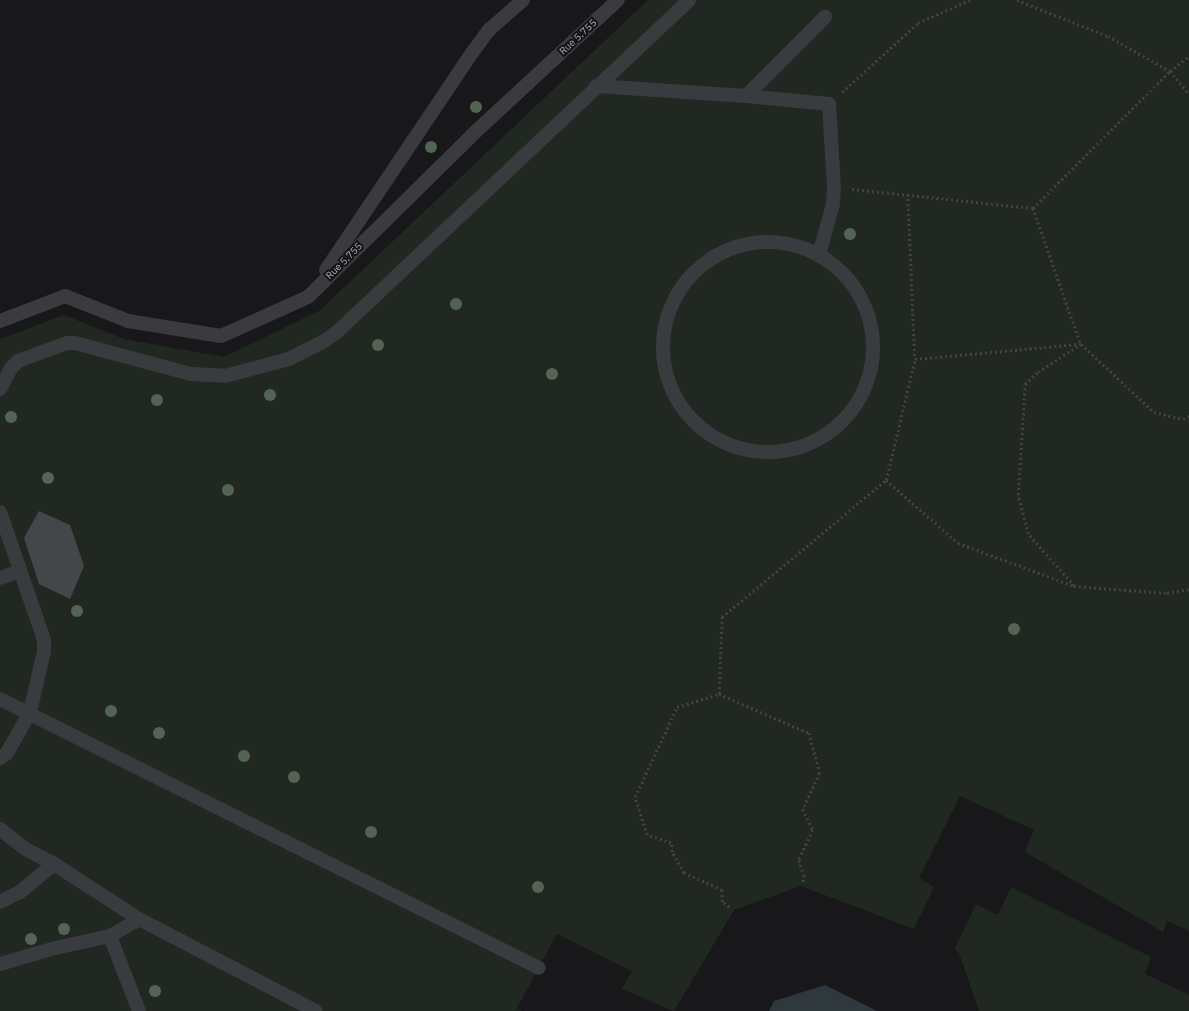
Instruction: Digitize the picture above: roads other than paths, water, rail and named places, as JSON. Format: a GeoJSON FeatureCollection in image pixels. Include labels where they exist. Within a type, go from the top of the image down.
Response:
{"type":"FeatureCollection","features":[{"type":"Feature","properties":{"kind":"lane"},"geometry":{"type":"LineString","coordinates":[[308,297],[472,53],[490,30],[523,0]]}},
{"type":"Feature","properties":{"kind":"lane","name":"Rue 5.755"},"geometry":{"type":"LineString","coordinates":[[0,321],[65,296],[128,321],[221,336],[308,297],[472,136],[618,0]]}},
{"type":"Feature","properties":{"kind":"lane"},"geometry":{"type":"LineString","coordinates":[[0,389],[11,368],[18,361],[67,343],[75,343],[204,376],[237,374],[299,355],[336,333],[688,0]]}},
{"type":"Feature","properties":{"kind":"lane"},"geometry":{"type":"LineString","coordinates":[[746,96],[825,18]]}},
{"type":"Feature","properties":{"kind":"lane"},"geometry":{"type":"LineString","coordinates":[[596,86],[746,96],[828,104],[834,188],[833,204],[819,255]]}},
{"type":"Feature","properties":{"kind":"lane"},"geometry":{"type":"LineString","coordinates":[[768,243],[819,255],[841,269],[857,287],[868,308],[875,332],[875,357],[869,380],[858,402],[843,421],[823,436],[801,445],[777,450],[752,448],[728,443],[705,431],[685,413],[674,396],[663,366],[661,340],[666,314],[678,290],[695,270],[717,255],[742,246],[768,243]]}},
{"type":"Feature","properties":{"kind":"lane"},"geometry":{"type":"LineString","coordinates":[[0,512],[44,640],[44,651],[30,712],[7,752],[0,758]]}},
{"type":"Feature","properties":{"kind":"lane"},"geometry":{"type":"LineString","coordinates":[[0,578],[20,571]]}},
{"type":"Feature","properties":{"kind":"lane"},"geometry":{"type":"LineString","coordinates":[[0,699],[30,712],[539,968]]}},
{"type":"Feature","properties":{"kind":"lane"},"geometry":{"type":"LineString","coordinates":[[0,829],[24,848],[54,864],[139,919],[316,1011]]}},
{"type":"Feature","properties":{"kind":"lane"},"geometry":{"type":"LineString","coordinates":[[0,902],[20,892],[54,864]]}},
{"type":"Feature","properties":{"kind":"lane"},"geometry":{"type":"LineString","coordinates":[[0,964],[55,948],[110,936],[139,919]]}},
{"type":"Feature","properties":{"kind":"lane"},"geometry":{"type":"LineString","coordinates":[[110,936],[139,1011]]}}]}
